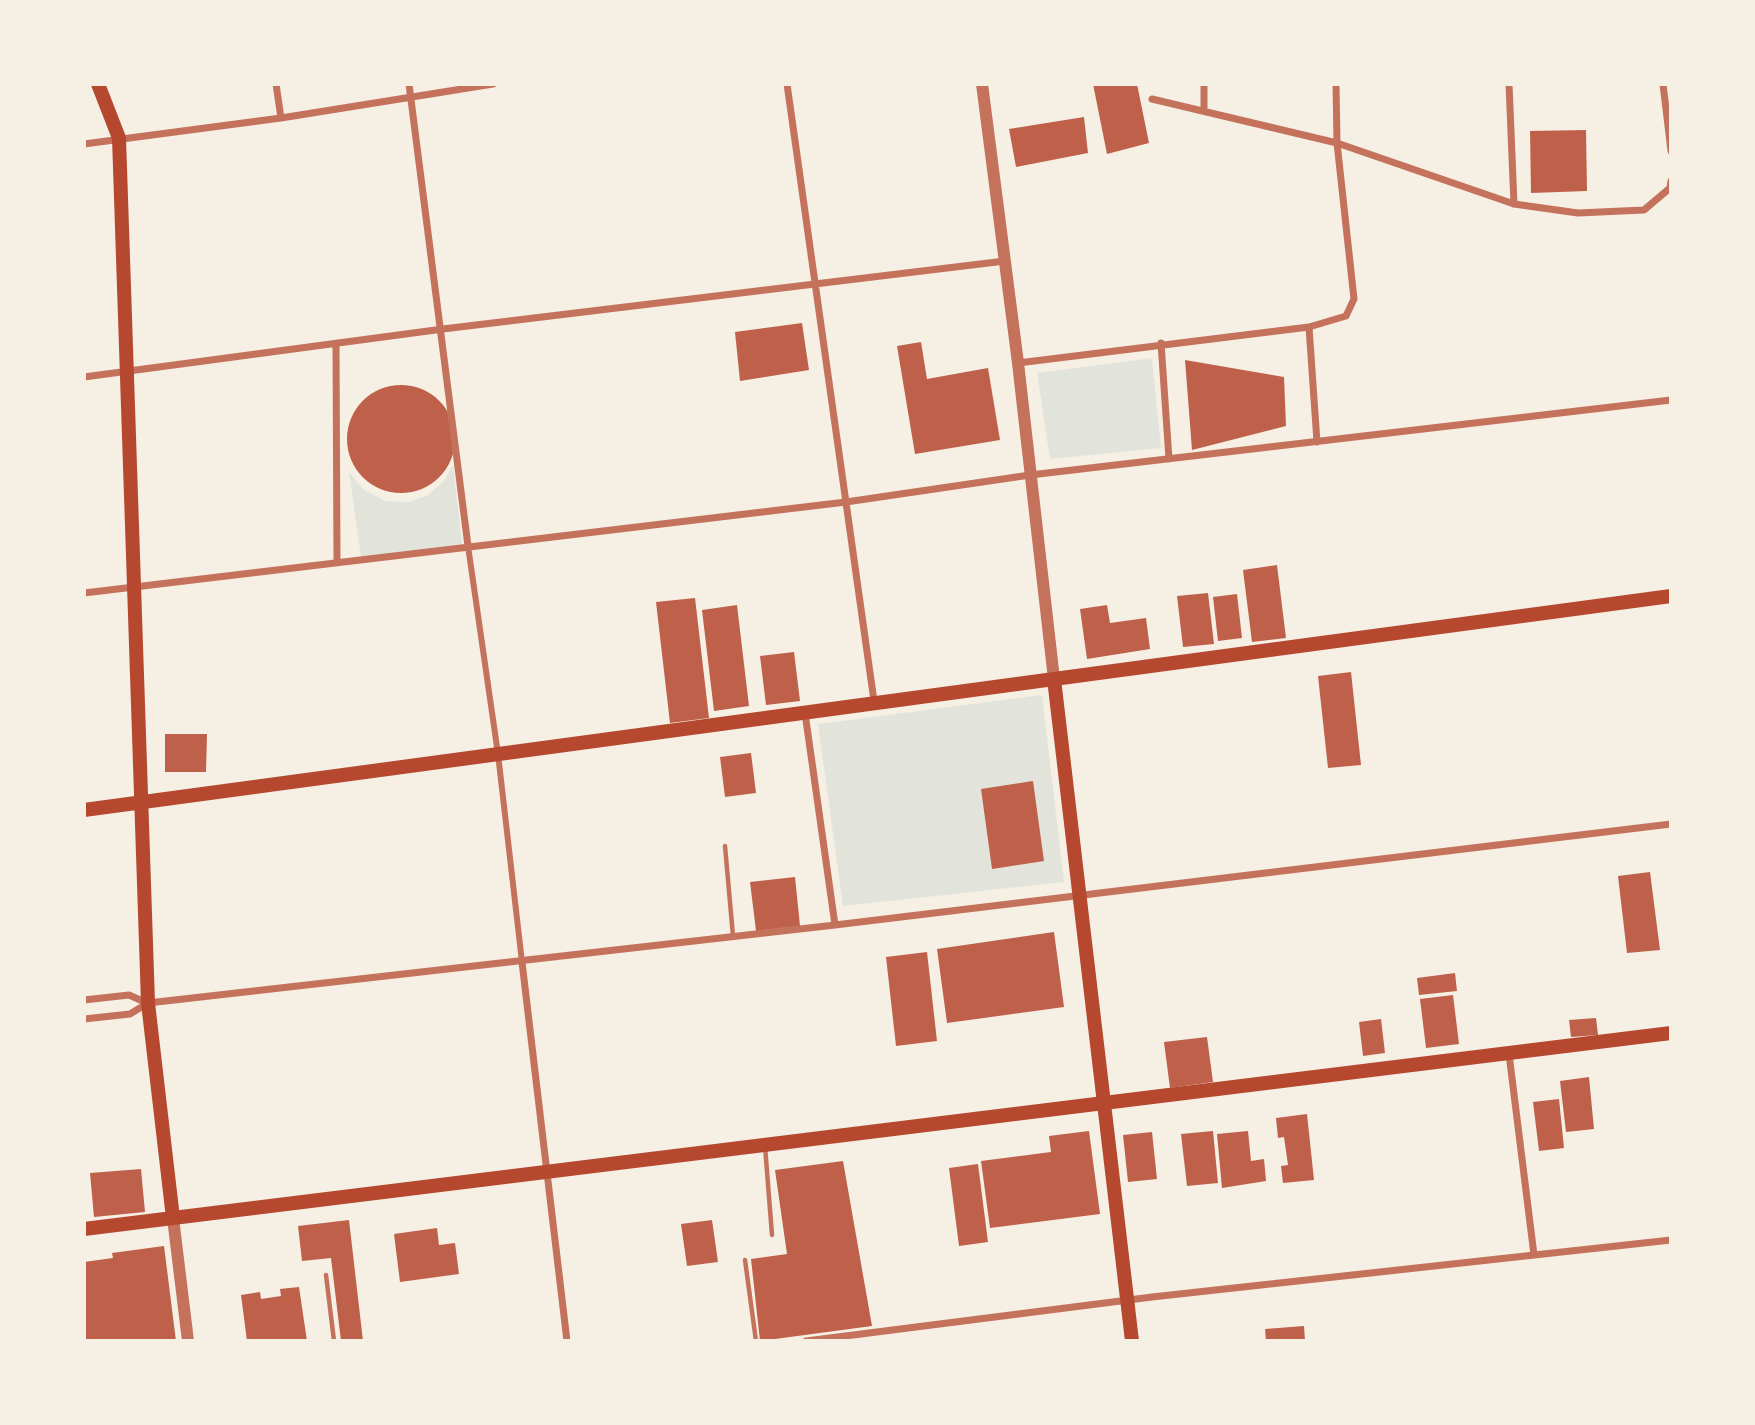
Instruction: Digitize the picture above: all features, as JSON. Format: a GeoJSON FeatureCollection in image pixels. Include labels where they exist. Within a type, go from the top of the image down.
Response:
{"type":"FeatureCollection","features":[{"type":"Feature","properties":{"kind":"main road"},"geometry":{"type":"LineString","coordinates":[[98,84],[119,138],[139,802],[148,1003],[173,1219]]}},
{"type":"Feature","properties":{"kind":"main road"},"geometry":{"type":"LineString","coordinates":[[84,810],[874,701],[1671,596]]}},
{"type":"Feature","properties":{"kind":"main road"},"geometry":{"type":"LineString","coordinates":[[1054,679],[1132,1341]]}},
{"type":"Feature","properties":{"kind":"main road"},"geometry":{"type":"LineString","coordinates":[[84,1229],[1671,1033]]}},
{"type":"Feature","properties":{"kind":"street"},"geometry":{"type":"LineString","coordinates":[[276,84],[281,118]]}},
{"type":"Feature","properties":{"kind":"street"},"geometry":{"type":"LineString","coordinates":[[409,84],[443,329],[468,546],[498,754],[567,1341]]}},
{"type":"Feature","properties":{"kind":"street"},"geometry":{"type":"LineString","coordinates":[[84,144],[281,118],[493,84]]}},
{"type":"Feature","properties":{"kind":"street"},"geometry":{"type":"LineString","coordinates":[[786,84],[874,701]]}},
{"type":"Feature","properties":{"kind":"street"},"geometry":{"type":"LineString","coordinates":[[982,84],[1018,363],[1054,679]]}},
{"type":"Feature","properties":{"kind":"street"},"geometry":{"type":"LineString","coordinates":[[1204,84],[1204,110]]}},
{"type":"Feature","properties":{"kind":"street"},"geometry":{"type":"LineString","coordinates":[[1018,363],[1161,343],[1309,327],[1346,316],[1354,299],[1337,144],[1336,84]]}},
{"type":"Feature","properties":{"kind":"street"},"geometry":{"type":"LineString","coordinates":[[1509,84],[1514,204]]}},
{"type":"Feature","properties":{"kind":"street"},"geometry":{"type":"LineString","coordinates":[[1663,84],[1671,151]]}},
{"type":"Feature","properties":{"kind":"street"},"geometry":{"type":"LineString","coordinates":[[1152,99],[1337,144],[1514,204],[1578,213],[1644,210],[1670,188],[1671,181]]}},
{"type":"Feature","properties":{"kind":"street"},"geometry":{"type":"LineString","coordinates":[[84,377],[443,329],[1005,261]]}},
{"type":"Feature","properties":{"kind":"street"},"geometry":{"type":"LineString","coordinates":[[1309,327],[1317,442]]}},
{"type":"Feature","properties":{"kind":"street"},"geometry":{"type":"LineString","coordinates":[[1161,343],[1169,459]]}},
{"type":"Feature","properties":{"kind":"street"},"geometry":{"type":"LineString","coordinates":[[336,344],[337,562]]}},
{"type":"Feature","properties":{"kind":"street"},"geometry":{"type":"LineString","coordinates":[[84,593],[846,502],[1030,475],[1671,400]]}},
{"type":"Feature","properties":{"kind":"street"},"geometry":{"type":"LineString","coordinates":[[805,712],[835,925]]}},
{"type":"Feature","properties":{"kind":"street"},"geometry":{"type":"LineString","coordinates":[[84,1019],[130,1014],[148,1003],[522,962],[1671,824]]}},
{"type":"Feature","properties":{"kind":"street"},"geometry":{"type":"LineString","coordinates":[[84,1000],[129,995],[148,1003]]}},
{"type":"Feature","properties":{"kind":"street"},"geometry":{"type":"LineString","coordinates":[[1508,1053],[1534,1255]]}},
{"type":"Feature","properties":{"kind":"street"},"geometry":{"type":"LineString","coordinates":[[173,1219],[188,1341]]}},
{"type":"Feature","properties":{"kind":"street"},"geometry":{"type":"LineString","coordinates":[[806,1341],[1128,1300],[1671,1240]]}},
{"type":"Feature","properties":{"kind":"lane"},"geometry":{"type":"LineString","coordinates":[[725,846],[733,937]]}},
{"type":"Feature","properties":{"kind":"lane"},"geometry":{"type":"LineString","coordinates":[[765,1145],[772,1235]]}},
{"type":"Feature","properties":{"kind":"lane"},"geometry":{"type":"LineString","coordinates":[[745,1260],[756,1341]]}},
{"type":"Feature","properties":{"kind":"lane"},"geometry":{"type":"LineString","coordinates":[[326,1275],[334,1341]]}},
{"type":"Feature","properties":{"kind":"shaded area"},"geometry":{"type":"Polygon","coordinates":[[[1152,358],[1161,448],[1050,459],[1037,373],[1152,358]]]}},
{"type":"Feature","properties":{"kind":"shaded area"},"geometry":{"type":"Polygon","coordinates":[[[453,465],[462,544],[361,557],[349,472],[364,490],[385,501],[409,502],[428,495],[443,482],[453,465]]]}},
{"type":"Feature","properties":{"kind":"shaded area"},"geometry":{"type":"Polygon","coordinates":[[[1042,695],[1064,882],[843,906],[818,724],[1042,695]]]}},
{"type":"Feature","properties":{"kind":"building"},"geometry":{"type":"Polygon","coordinates":[[[1093,84],[1137,84],[1149,143],[1107,154],[1093,84]]]}},
{"type":"Feature","properties":{"kind":"building"},"geometry":{"type":"Polygon","coordinates":[[[1084,117],[1088,153],[1016,167],[1009,129],[1084,117]]]}},
{"type":"Feature","properties":{"kind":"building"},"geometry":{"type":"Polygon","coordinates":[[[1586,130],[1587,191],[1531,193],[1530,131],[1586,130]]]}},
{"type":"Feature","properties":{"kind":"building"},"geometry":{"type":"Polygon","coordinates":[[[802,323],[809,370],[740,381],[735,332],[802,323]]]}},
{"type":"Feature","properties":{"kind":"building"},"geometry":{"type":"Polygon","coordinates":[[[921,342],[927,379],[988,368],[1000,440],[915,454],[897,346],[921,342]]]}},
{"type":"Feature","properties":{"kind":"building"},"geometry":{"type":"Polygon","coordinates":[[[1185,360],[1284,377],[1286,426],[1192,450],[1185,360]]]}},
{"type":"Feature","properties":{"kind":"building"},"geometry":{"type":"Polygon","coordinates":[[[401,385],[422,389],[439,401],[451,418],[455,439],[451,460],[439,477],[422,489],[401,493],[380,489],[363,477],[351,460],[347,439],[351,418],[363,401],[380,389],[401,385]]]}},
{"type":"Feature","properties":{"kind":"building"},"geometry":{"type":"Polygon","coordinates":[[[1277,565],[1286,638],[1252,642],[1243,570],[1277,565]]]}},
{"type":"Feature","properties":{"kind":"building"},"geometry":{"type":"Polygon","coordinates":[[[1208,593],[1214,644],[1183,647],[1177,596],[1208,593]]]}},
{"type":"Feature","properties":{"kind":"building"},"geometry":{"type":"Polygon","coordinates":[[[1237,594],[1242,638],[1218,641],[1213,597],[1237,594]]]}},
{"type":"Feature","properties":{"kind":"building"},"geometry":{"type":"Polygon","coordinates":[[[695,598],[709,718],[670,723],[656,602],[695,598]]]}},
{"type":"Feature","properties":{"kind":"building"},"geometry":{"type":"Polygon","coordinates":[[[737,605],[749,706],[714,711],[702,610],[737,605]]]}},
{"type":"Feature","properties":{"kind":"building"},"geometry":{"type":"Polygon","coordinates":[[[1107,605],[1110,623],[1146,618],[1150,649],[1087,659],[1080,609],[1107,605]]]}},
{"type":"Feature","properties":{"kind":"building"},"geometry":{"type":"Polygon","coordinates":[[[794,652],[800,701],[766,705],[760,656],[794,652]]]}},
{"type":"Feature","properties":{"kind":"building"},"geometry":{"type":"Polygon","coordinates":[[[1351,672],[1361,765],[1328,768],[1318,676],[1351,672]]]}},
{"type":"Feature","properties":{"kind":"building"},"geometry":{"type":"Polygon","coordinates":[[[165,734],[207,734],[206,772],[165,772],[165,734]]]}},
{"type":"Feature","properties":{"kind":"building"},"geometry":{"type":"Polygon","coordinates":[[[751,753],[756,793],[725,797],[720,757],[751,753]]]}},
{"type":"Feature","properties":{"kind":"building"},"geometry":{"type":"Polygon","coordinates":[[[1033,781],[1044,861],[992,869],[981,789],[1033,781]]]}},
{"type":"Feature","properties":{"kind":"building"},"geometry":{"type":"Polygon","coordinates":[[[1650,872],[1660,950],[1627,953],[1618,876],[1650,872]]]}},
{"type":"Feature","properties":{"kind":"building"},"geometry":{"type":"Polygon","coordinates":[[[795,877],[800,926],[756,931],[750,882],[795,877]]]}},
{"type":"Feature","properties":{"kind":"building"},"geometry":{"type":"Polygon","coordinates":[[[1054,932],[1064,1007],[947,1023],[937,949],[1054,932]]]}},
{"type":"Feature","properties":{"kind":"building"},"geometry":{"type":"Polygon","coordinates":[[[927,952],[937,1041],[896,1046],[886,957],[927,952]]]}},
{"type":"Feature","properties":{"kind":"building"},"geometry":{"type":"Polygon","coordinates":[[[1455,973],[1457,991],[1419,995],[1417,978],[1455,973]]]}},
{"type":"Feature","properties":{"kind":"building"},"geometry":{"type":"Polygon","coordinates":[[[1453,995],[1459,1044],[1426,1048],[1420,999],[1453,995]]]}},
{"type":"Feature","properties":{"kind":"building"},"geometry":{"type":"Polygon","coordinates":[[[1596,1018],[1598,1035],[1571,1037],[1569,1020],[1596,1018]]]}},
{"type":"Feature","properties":{"kind":"building"},"geometry":{"type":"Polygon","coordinates":[[[1381,1019],[1385,1053],[1363,1056],[1359,1022],[1381,1019]]]}},
{"type":"Feature","properties":{"kind":"building"},"geometry":{"type":"Polygon","coordinates":[[[1207,1037],[1213,1082],[1170,1088],[1164,1042],[1207,1037]]]}},
{"type":"Feature","properties":{"kind":"building"},"geometry":{"type":"Polygon","coordinates":[[[1589,1077],[1594,1129],[1566,1132],[1560,1081],[1589,1077]]]}},
{"type":"Feature","properties":{"kind":"building"},"geometry":{"type":"Polygon","coordinates":[[[1559,1099],[1564,1148],[1539,1151],[1533,1102],[1559,1099]]]}},
{"type":"Feature","properties":{"kind":"building"},"geometry":{"type":"Polygon","coordinates":[[[1307,1114],[1314,1180],[1283,1183],[1281,1166],[1288,1165],[1284,1137],[1278,1138],[1276,1118],[1307,1114]]]}},
{"type":"Feature","properties":{"kind":"building"},"geometry":{"type":"Polygon","coordinates":[[[1089,1131],[1100,1214],[990,1228],[981,1161],[1051,1152],[1049,1136],[1089,1131]]]}},
{"type":"Feature","properties":{"kind":"building"},"geometry":{"type":"Polygon","coordinates":[[[1213,1131],[1218,1183],[1187,1186],[1181,1134],[1213,1131]]]}},
{"type":"Feature","properties":{"kind":"building"},"geometry":{"type":"Polygon","coordinates":[[[1248,1131],[1251,1161],[1264,1159],[1266,1181],[1222,1188],[1217,1134],[1248,1131]]]}},
{"type":"Feature","properties":{"kind":"building"},"geometry":{"type":"Polygon","coordinates":[[[1152,1132],[1157,1179],[1128,1182],[1123,1135],[1152,1132]]]}},
{"type":"Feature","properties":{"kind":"building"},"geometry":{"type":"Polygon","coordinates":[[[843,1161],[872,1326],[760,1341],[751,1259],[787,1254],[775,1170],[843,1161]]]}},
{"type":"Feature","properties":{"kind":"building"},"geometry":{"type":"Polygon","coordinates":[[[978,1164],[988,1242],[959,1246],[949,1168],[978,1164]]]}},
{"type":"Feature","properties":{"kind":"building"},"geometry":{"type":"Polygon","coordinates":[[[141,1169],[145,1212],[94,1217],[90,1173],[141,1169]]]}},
{"type":"Feature","properties":{"kind":"building"},"geometry":{"type":"Polygon","coordinates":[[[349,1220],[363,1341],[341,1341],[331,1258],[302,1261],[298,1226],[349,1220]]]}},
{"type":"Feature","properties":{"kind":"building"},"geometry":{"type":"Polygon","coordinates":[[[712,1220],[718,1262],[687,1266],[681,1224],[712,1220]]]}},
{"type":"Feature","properties":{"kind":"building"},"geometry":{"type":"Polygon","coordinates":[[[437,1228],[439,1245],[455,1243],[459,1274],[400,1282],[394,1234],[437,1228]]]}},
{"type":"Feature","properties":{"kind":"building"},"geometry":{"type":"Polygon","coordinates":[[[164,1246],[176,1341],[84,1341],[84,1262],[113,1258],[112,1253],[164,1246]]]}},
{"type":"Feature","properties":{"kind":"building"},"geometry":{"type":"Polygon","coordinates":[[[299,1287],[307,1341],[247,1341],[241,1295],[260,1292],[261,1299],[281,1296],[280,1289],[299,1287]]]}},
{"type":"Feature","properties":{"kind":"building"},"geometry":{"type":"Polygon","coordinates":[[[1304,1326],[1305,1341],[1266,1341],[1265,1329],[1304,1326]]]}}]}
